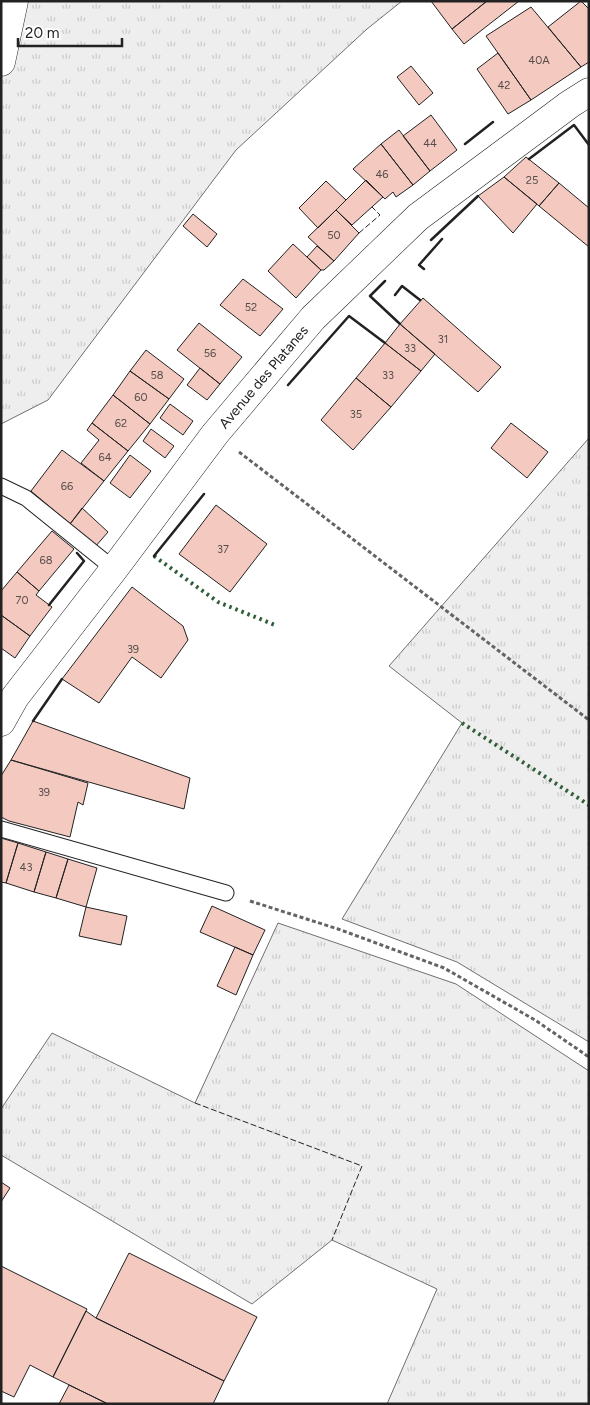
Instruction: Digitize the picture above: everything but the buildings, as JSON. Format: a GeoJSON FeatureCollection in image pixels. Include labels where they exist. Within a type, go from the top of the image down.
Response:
{"type":"FeatureCollection","features":[{"type":"Feature","properties":{"kind":"street"},"geometry":{"type":"LineString","coordinates":[[1,62],[14,1]]}},
{"type":"Feature","properties":{"kind":"street","name":"Avenue des Platanes"},"geometry":{"type":"LineString","coordinates":[[1,722],[15,697],[215,434],[313,318],[418,217],[589,92]]}},
{"type":"Feature","properties":{"kind":"lane"},"geometry":{"type":"LineString","coordinates":[[1,486],[26,498],[114,569]]}},
{"type":"Feature","properties":{"kind":"lane"},"geometry":{"type":"LineString","coordinates":[[1,829],[226,893]]}},
{"type":"Feature","properties":{"kind":"path"},"geometry":{"type":"LineString","coordinates":[[215,434],[589,720]]}},
{"type":"Feature","properties":{"kind":"path"},"geometry":{"type":"LineString","coordinates":[[226,893],[338,929],[444,968],[535,1020],[589,1057]]}},
{"type":"Feature","properties":{"kind":"green space"},"geometry":{"type":"Polygon","coordinates":[[[1,1],[402,1],[367,29],[236,150],[48,400],[1,424],[1,1]]]}},
{"type":"Feature","properties":{"kind":"green space"},"geometry":{"type":"Polygon","coordinates":[[[589,438],[589,1042],[457,962],[342,919],[462,723],[389,666],[589,438]]]}},
{"type":"Feature","properties":{"kind":"green space"},"geometry":{"type":"Polygon","coordinates":[[[278,923],[456,984],[589,1071],[589,1404],[387,1404],[437,1289],[332,1240],[252,1304],[1,1155],[1,1109],[52,1033],[195,1103],[278,923]]]}},
{"type":"Feature","properties":{"kind":"hedge"},"geometry":{"type":"LineString","coordinates":[[154,556],[218,602],[275,625]]}},
{"type":"Feature","properties":{"kind":"hedge"},"geometry":{"type":"LineString","coordinates":[[462,723],[589,805]]}},
{"type":"Feature","properties":{"kind":"fence"},"geometry":{"type":"LineString","coordinates":[[359,233],[380,215],[372,207]]}},
{"type":"Feature","properties":{"kind":"fence"},"geometry":{"type":"LineString","coordinates":[[195,1103],[362,1166],[332,1240]]}},
{"type":"Feature","properties":{"kind":"wall"},"geometry":{"type":"LineString","coordinates":[[465,144],[493,122]]}},
{"type":"Feature","properties":{"kind":"wall"},"geometry":{"type":"LineString","coordinates":[[529,159],[574,125],[589,145]]}},
{"type":"Feature","properties":{"kind":"wall"},"geometry":{"type":"LineString","coordinates":[[431,240],[478,196]]}},
{"type":"Feature","properties":{"kind":"wall"},"geometry":{"type":"LineString","coordinates":[[424,269],[419,265],[442,239]]}},
{"type":"Feature","properties":{"kind":"wall"},"geometry":{"type":"LineString","coordinates":[[385,281],[370,296],[400,324]]}},
{"type":"Feature","properties":{"kind":"wall"},"geometry":{"type":"LineString","coordinates":[[395,295],[402,286],[420,300]]}},
{"type":"Feature","properties":{"kind":"wall"},"geometry":{"type":"LineString","coordinates":[[288,385],[349,316],[385,343]]}},
{"type":"Feature","properties":{"kind":"wall"},"geometry":{"type":"LineString","coordinates":[[154,556],[204,494]]}},
{"type":"Feature","properties":{"kind":"wall"},"geometry":{"type":"LineString","coordinates":[[49,605],[84,561],[77,553]]}},
{"type":"Feature","properties":{"kind":"wall"},"geometry":{"type":"LineString","coordinates":[[33,721],[62,679]]}}]}
